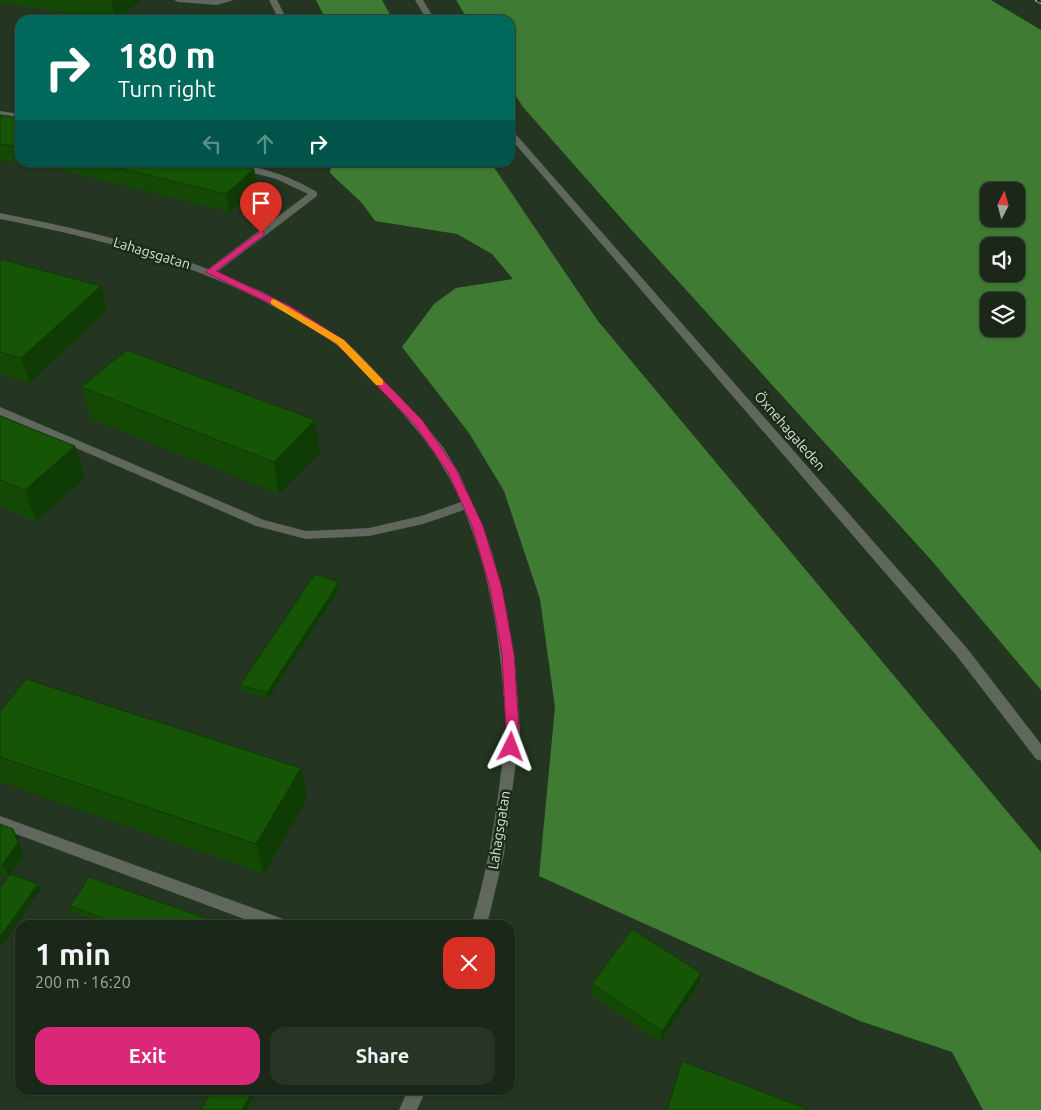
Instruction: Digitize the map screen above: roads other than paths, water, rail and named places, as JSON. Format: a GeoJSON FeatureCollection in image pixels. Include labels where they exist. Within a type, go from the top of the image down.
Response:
{"type":"FeatureCollection","features":[{"type":"Feature","properties":{"kind":"street"},"geometry":{"type":"LineString","coordinates":[[178,0],[217,3],[230,0]]}},
{"type":"Feature","properties":{"kind":"street"},"geometry":{"type":"LineString","coordinates":[[273,0],[280,15]]}},
{"type":"Feature","properties":{"kind":"street"},"geometry":{"type":"LineString","coordinates":[[419,0],[428,15]]}},
{"type":"Feature","properties":{"kind":"street"},"geometry":{"type":"LineString","coordinates":[[0,114],[15,116]]}},
{"type":"Feature","properties":{"kind":"street","name":"Öxnehagaleden"},"geometry":{"type":"LineString","coordinates":[[515,139],[961,651],[1041,755]]}},
{"type":"Feature","properties":{"kind":"street"},"geometry":{"type":"LineString","coordinates":[[210,272],[314,194],[302,186],[266,174],[236,167]]}},
{"type":"Feature","properties":{"kind":"street","name":"Lahagsgatan"},"geometry":{"type":"LineString","coordinates":[[0,216],[56,226],[137,246],[210,272],[286,308],[340,342],[418,422],[453,471],[477,526],[496,588],[508,654],[513,730],[503,813],[488,897],[481,920]]}},
{"type":"Feature","properties":{"kind":"street"},"geometry":{"type":"LineString","coordinates":[[0,410],[260,523],[306,535],[369,532],[422,520],[467,504]]}},
{"type":"Feature","properties":{"kind":"street"},"geometry":{"type":"LineString","coordinates":[[0,822],[266,920]]}},
{"type":"Feature","properties":{"kind":"street"},"geometry":{"type":"LineString","coordinates":[[408,1110],[415,1095]]}},
{"type":"Feature","properties":{"kind":"railway"},"geometry":{"type":"LineString","coordinates":[[1037,0],[1041,2]]}}]}
